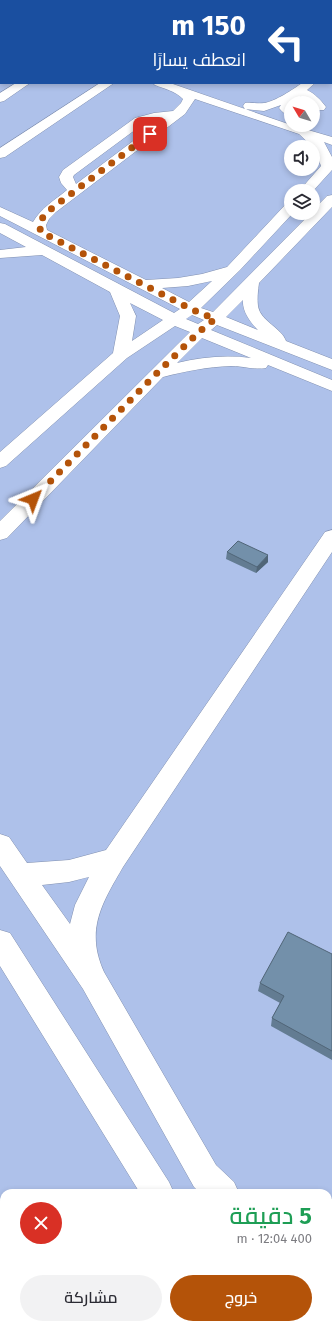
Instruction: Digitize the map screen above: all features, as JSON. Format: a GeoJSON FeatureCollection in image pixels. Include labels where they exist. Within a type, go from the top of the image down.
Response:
{"type":"FeatureCollection","features":[{"type":"Feature","properties":{"kind":"lane"},"geometry":{"type":"LineString","coordinates":[[0,98],[22,84]]}},
{"type":"Feature","properties":{"kind":"lane"},"geometry":{"type":"LineString","coordinates":[[0,154],[106,84]]}},
{"type":"Feature","properties":{"kind":"lane"},"geometry":{"type":"LineString","coordinates":[[166,84],[181,86],[284,117]]}},
{"type":"Feature","properties":{"kind":"lane"},"geometry":{"type":"LineString","coordinates":[[249,106],[259,107],[272,105],[290,94],[296,87],[306,84]]}},
{"type":"Feature","properties":{"kind":"lane"},"geometry":{"type":"LineString","coordinates":[[181,86],[230,108]]}},
{"type":"Feature","properties":{"kind":"lane"},"geometry":{"type":"LineString","coordinates":[[41,232],[39,225],[43,217],[51,209],[178,113],[187,104],[189,99],[181,86]]}},
{"type":"Feature","properties":{"kind":"lane"},"geometry":{"type":"LineString","coordinates":[[296,87],[309,96]]}},
{"type":"Feature","properties":{"kind":"lane"},"geometry":{"type":"LineString","coordinates":[[291,96],[296,87]]}},
{"type":"Feature","properties":{"kind":"lane"},"geometry":{"type":"LineString","coordinates":[[75,190],[68,183],[66,177],[68,173],[139,121],[154,116],[178,113],[206,106],[230,108],[284,121]]}},
{"type":"Feature","properties":{"kind":"lane"},"geometry":{"type":"LineString","coordinates":[[320,131],[332,141]]}},
{"type":"Feature","properties":{"kind":"lane"},"geometry":{"type":"LineString","coordinates":[[312,184],[330,164],[325,153],[317,142],[316,132]]}},
{"type":"Feature","properties":{"kind":"lane"},"geometry":{"type":"LineString","coordinates":[[0,533],[151,379],[200,331],[215,319],[332,199]]}},
{"type":"Feature","properties":{"kind":"lane"},"geometry":{"type":"LineString","coordinates":[[3,220],[22,214],[51,209]]}},
{"type":"Feature","properties":{"kind":"lane"},"geometry":{"type":"LineString","coordinates":[[0,462],[116,359],[191,309],[235,267],[284,214]]}},
{"type":"Feature","properties":{"kind":"lane"},"geometry":{"type":"LineString","coordinates":[[3,220],[41,232],[191,309],[332,365]]}},
{"type":"Feature","properties":{"kind":"lane"},"geometry":{"type":"LineString","coordinates":[[0,244],[3,220]]}},
{"type":"Feature","properties":{"kind":"lane"},"geometry":{"type":"LineString","coordinates":[[3,220],[45,251],[174,320],[332,386]]}},
{"type":"Feature","properties":{"kind":"lane"},"geometry":{"type":"LineString","coordinates":[[0,254],[45,251]]}},
{"type":"Feature","properties":{"kind":"lane"},"geometry":{"type":"LineString","coordinates":[[143,284],[178,284],[206,278],[235,267]]}},
{"type":"Feature","properties":{"kind":"lane"},"geometry":{"type":"LineString","coordinates":[[251,282],[250,307],[259,322],[286,347]]}},
{"type":"Feature","properties":{"kind":"lane"},"geometry":{"type":"LineString","coordinates":[[116,289],[128,316],[116,359]]}},
{"type":"Feature","properties":{"kind":"lane"},"geometry":{"type":"LineString","coordinates":[[151,379],[192,364],[212,362],[233,361],[282,366]]}},
{"type":"Feature","properties":{"kind":"lane"},"geometry":{"type":"LineString","coordinates":[[93,980],[84,956],[82,933],[87,906],[114,859],[332,537]]}},
{"type":"Feature","properties":{"kind":"lane"},"geometry":{"type":"LineString","coordinates":[[0,845],[93,980],[205,1176],[219,1189]]}},
{"type":"Feature","properties":{"kind":"lane"},"geometry":{"type":"LineString","coordinates":[[20,875],[69,871],[114,859]]}},
{"type":"Feature","properties":{"kind":"lane"},"geometry":{"type":"LineString","coordinates":[[0,942],[155,1189]]}},
{"type":"Feature","properties":{"kind":"shaded area"},"geometry":{"type":"Polygon","coordinates":[[[0,84],[332,84],[332,1189],[0,1189],[0,84]]]}},
{"type":"Feature","properties":{"kind":"building"},"geometry":{"type":"Polygon","coordinates":[[[238,541],[268,555],[257,567],[227,552],[238,541]]]}},
{"type":"Feature","properties":{"kind":"building"},"geometry":{"type":"Polygon","coordinates":[[[288,932],[332,954],[332,1051],[272,1018],[284,996],[260,983],[288,932]]]}},
{"type":"Feature","properties":{"kind":"route"},"geometry":{"type":"LineString","coordinates":[[33,499],[157,373],[200,331],[215,319],[191,309],[41,232],[39,225],[43,217],[51,209],[150,134]]}}]}
